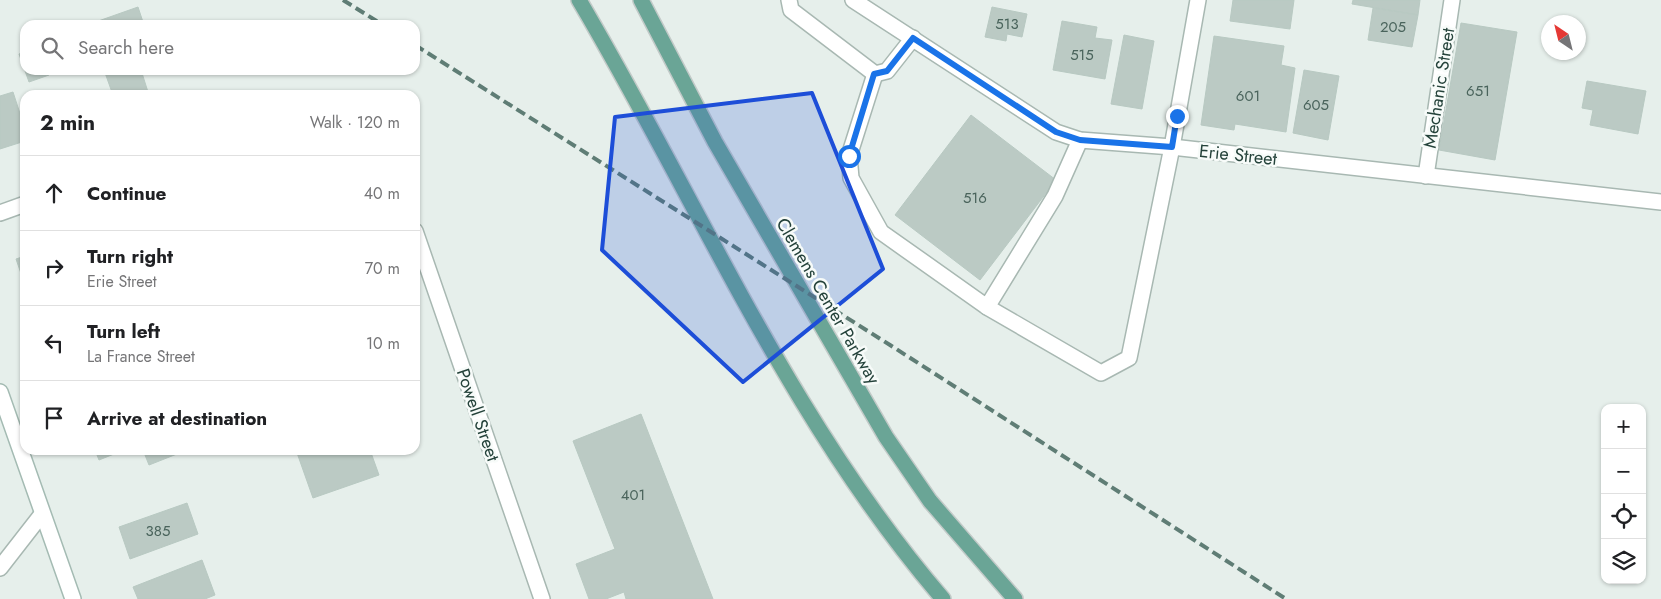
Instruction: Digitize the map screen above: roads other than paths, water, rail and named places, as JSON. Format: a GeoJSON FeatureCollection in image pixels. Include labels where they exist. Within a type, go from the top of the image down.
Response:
{"type":"FeatureCollection","features":[{"type":"Feature","properties":{"kind":"main road"},"geometry":{"type":"LineString","coordinates":[[579,0],[778,363],[878,516],[915,566],[943,599]]}},
{"type":"Feature","properties":{"kind":"main road","name":"Clemens Center Parkway"},"geometry":{"type":"LineString","coordinates":[[641,0],[715,142],[886,437],[930,501],[1015,599]]}},
{"type":"Feature","properties":{"kind":"street"},"geometry":{"type":"LineString","coordinates":[[789,0],[791,10],[874,74]]}},
{"type":"Feature","properties":{"kind":"street","name":"Erie Street"},"geometry":{"type":"LineString","coordinates":[[853,0],[1056,132],[1080,140],[1172,147],[1661,202]]}},
{"type":"Feature","properties":{"kind":"street"},"geometry":{"type":"LineString","coordinates":[[874,74],[849,156],[851,178],[881,232],[987,308],[1101,373],[1129,358],[1172,147],[1198,0]]}},
{"type":"Feature","properties":{"kind":"street","name":"Mechanic Street"},"geometry":{"type":"LineString","coordinates":[[1426,176],[1452,0]]}},
{"type":"Feature","properties":{"kind":"street"},"geometry":{"type":"LineString","coordinates":[[874,74],[887,71],[913,38]]}},
{"type":"Feature","properties":{"kind":"street"},"geometry":{"type":"LineString","coordinates":[[987,308],[1055,196],[1080,140]]}},
{"type":"Feature","properties":{"kind":"street"},"geometry":{"type":"LineString","coordinates":[[0,213],[20,206]]}},
{"type":"Feature","properties":{"kind":"street","name":"Powell Street"},"geometry":{"type":"LineString","coordinates":[[420,245],[542,599]]}},
{"type":"Feature","properties":{"kind":"street"},"geometry":{"type":"LineString","coordinates":[[0,392],[20,450]]}},
{"type":"Feature","properties":{"kind":"street"},"geometry":{"type":"LineString","coordinates":[[22,455],[72,599]]}},
{"type":"Feature","properties":{"kind":"street"},"geometry":{"type":"LineString","coordinates":[[0,568],[42,514]]}},
{"type":"Feature","properties":{"kind":"railway"},"geometry":{"type":"LineString","coordinates":[[343,0],[375,20]]}},
{"type":"Feature","properties":{"kind":"railway"},"geometry":{"type":"LineString","coordinates":[[420,48],[890,345],[1286,599]]}}]}
